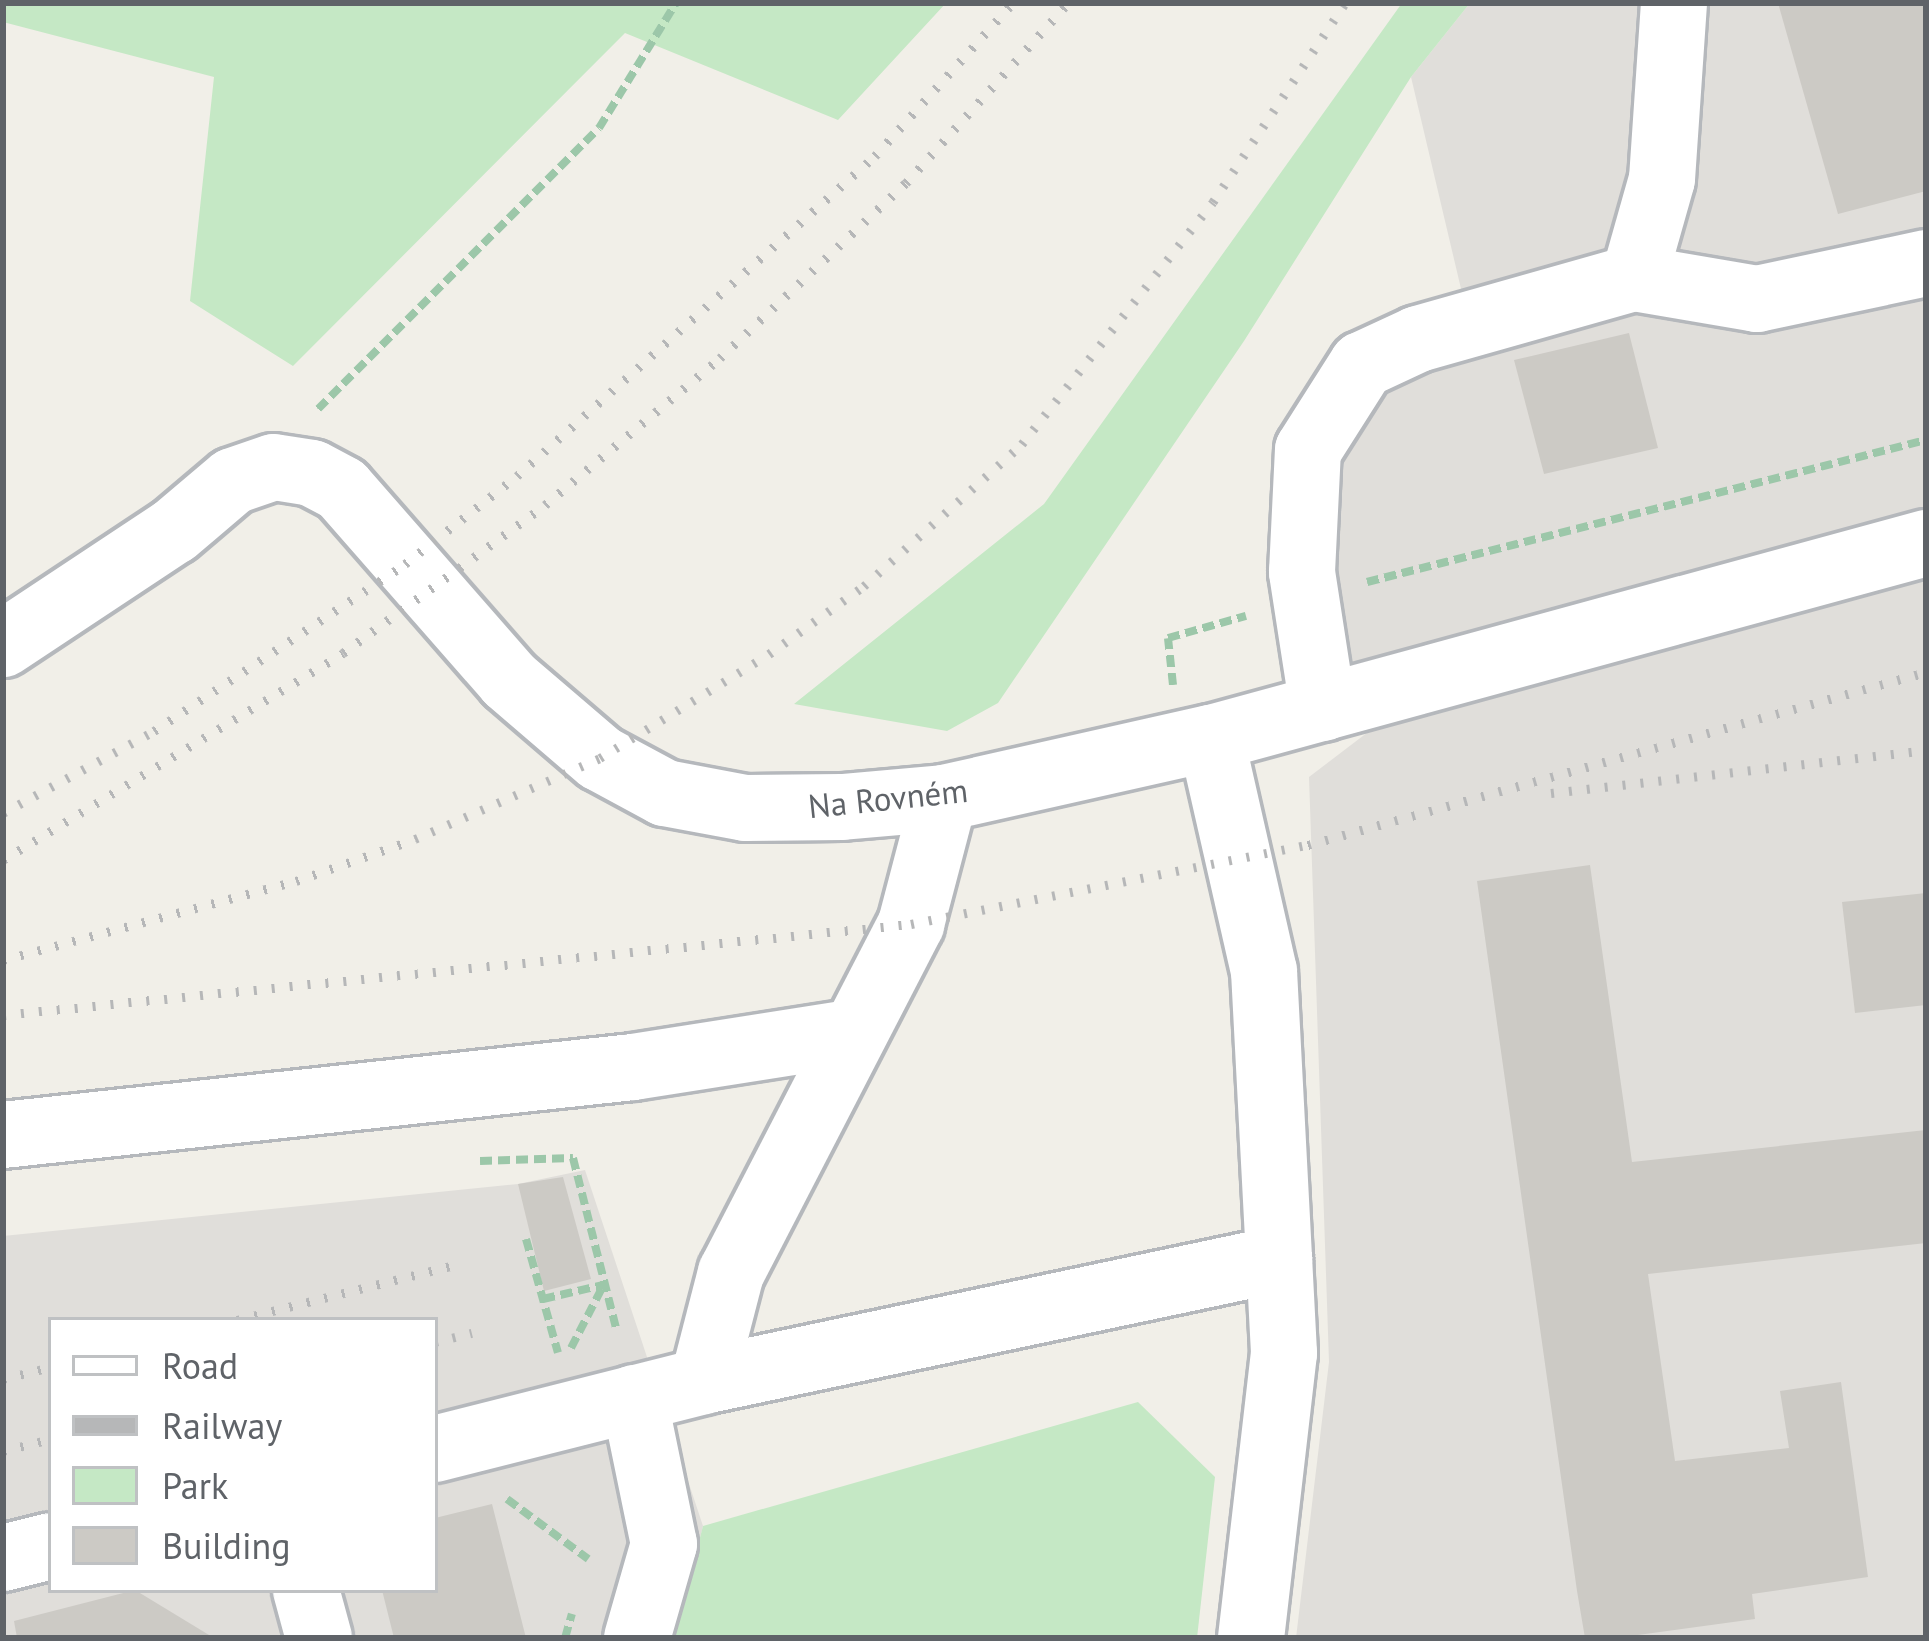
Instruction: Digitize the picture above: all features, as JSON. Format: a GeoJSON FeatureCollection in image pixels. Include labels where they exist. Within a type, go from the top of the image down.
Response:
{"type":"FeatureCollection","features":[{"type":"Feature","properties":{"kind":"street"},"geometry":{"type":"LineString","coordinates":[[1634,278],[1662,179],[1674,3]]}},
{"type":"Feature","properties":{"kind":"street"},"geometry":{"type":"LineString","coordinates":[[1323,707],[1302,572],[1308,450],[1362,365],[1418,339],[1634,278],[1757,298],[1926,263]]}},
{"type":"Feature","properties":{"kind":"street"},"geometry":{"type":"LineString","coordinates":[[3,644],[174,531],[232,481],[274,467]]}},
{"type":"Feature","properties":{"kind":"street","name":"Na Rovném"},"geometry":{"type":"LineString","coordinates":[[274,467],[342,489],[509,680],[600,758],[665,793],[745,808],[944,798],[1192,715],[1323,707],[1926,543]]}},
{"type":"Feature","properties":{"kind":"street"},"geometry":{"type":"LineString","coordinates":[[1192,715],[1264,971],[1284,1353],[1251,1638]]}},
{"type":"Feature","properties":{"kind":"street"},"geometry":{"type":"LineString","coordinates":[[703,1381],[731,1273],[911,924],[944,798]]}},
{"type":"Feature","properties":{"kind":"street"},"geometry":{"type":"LineString","coordinates":[[3,1135],[633,1067],[851,1033]]}},
{"type":"Feature","properties":{"kind":"street"},"geometry":{"type":"LineString","coordinates":[[438,1448],[703,1381],[1279,1259]]}},
{"type":"Feature","properties":{"kind":"street"},"geometry":{"type":"LineString","coordinates":[[634,1398],[664,1544],[637,1638]]}},
{"type":"Feature","properties":{"kind":"street"},"geometry":{"type":"LineString","coordinates":[[3,1558],[48,1547]]}},
{"type":"Feature","properties":{"kind":"street"},"geometry":{"type":"LineString","coordinates":[[307,1593],[319,1638]]}},
{"type":"Feature","properties":{"kind":"path"},"geometry":{"type":"LineString","coordinates":[[274,467],[339,381],[599,128],[676,3]]}},
{"type":"Feature","properties":{"kind":"path"},"geometry":{"type":"LineString","coordinates":[[1348,584],[1926,440]]}},
{"type":"Feature","properties":{"kind":"path"},"geometry":{"type":"LineString","coordinates":[[1192,715],[1168,638],[1270,609]]}},
{"type":"Feature","properties":{"kind":"path"},"geometry":{"type":"LineString","coordinates":[[480,1161],[573,1158],[617,1332]]}},
{"type":"Feature","properties":{"kind":"path"},"geometry":{"type":"LineString","coordinates":[[526,1239],[562,1366],[604,1284]]}},
{"type":"Feature","properties":{"kind":"path"},"geometry":{"type":"LineString","coordinates":[[543,1298],[604,1284]]}},
{"type":"Feature","properties":{"kind":"path"},"geometry":{"type":"LineString","coordinates":[[496,1491],[590,1553],[584,1574]]}},
{"type":"Feature","properties":{"kind":"path"},"geometry":{"type":"LineString","coordinates":[[565,1638],[578,1596]]}},
{"type":"Feature","properties":{"kind":"shaded area"},"geometry":{"type":"Polygon","coordinates":[[[1470,3],[1926,3],[1926,1638],[1296,1638],[1329,1362],[1309,777],[1372,729],[1347,651],[1334,567],[1345,451],[1375,395],[1475,348],[1411,77],[1470,3]]]}},
{"type":"Feature","properties":{"kind":"shaded area"},"geometry":{"type":"Polygon","coordinates":[[[585,1170],[703,1526],[674,1638],[3,1638],[3,1236],[518,1184],[585,1170]]]}},
{"type":"Feature","properties":{"kind":"green space"},"geometry":{"type":"Polygon","coordinates":[[[3,3],[946,3],[838,120],[625,33],[293,366],[190,301],[214,77],[3,22],[3,3]]]}},
{"type":"Feature","properties":{"kind":"green space"},"geometry":{"type":"Polygon","coordinates":[[[1402,3],[1470,3],[1411,77],[1244,341],[998,703],[947,731],[794,704],[1044,504],[1402,3]]]}},
{"type":"Feature","properties":{"kind":"green space"},"geometry":{"type":"Polygon","coordinates":[[[1138,1402],[1215,1477],[1197,1638],[674,1638],[703,1526],[1138,1402]]]}},
{"type":"Feature","properties":{"kind":"building"},"geometry":{"type":"Polygon","coordinates":[[[1778,3],[1926,3],[1926,191],[1838,214],[1778,3]]]}},
{"type":"Feature","properties":{"kind":"building"},"geometry":{"type":"Polygon","coordinates":[[[1629,333],[1658,448],[1544,474],[1514,360],[1629,333]]]}},
{"type":"Feature","properties":{"kind":"building"},"geometry":{"type":"Polygon","coordinates":[[[1590,865],[1632,1162],[1926,1130],[1926,1243],[1648,1274],[1675,1461],[1789,1448],[1780,1391],[1841,1382],[1868,1577],[1752,1594],[1755,1619],[1616,1638],[1585,1638],[1477,881],[1590,865]]]}},
{"type":"Feature","properties":{"kind":"building"},"geometry":{"type":"Polygon","coordinates":[[[1926,893],[1926,1005],[1855,1013],[1842,902],[1926,893]]]}},
{"type":"Feature","properties":{"kind":"building"},"geometry":{"type":"Polygon","coordinates":[[[563,1177],[591,1279],[544,1291],[518,1184],[563,1177]]]}},
{"type":"Feature","properties":{"kind":"building"},"geometry":{"type":"Polygon","coordinates":[[[492,1504],[526,1638],[394,1638],[383,1593],[438,1593],[438,1517],[492,1504]]]}},
{"type":"Feature","properties":{"kind":"building"},"geometry":{"type":"Polygon","coordinates":[[[123,1593],[140,1593],[214,1638],[17,1638],[14,1621],[123,1593]]]}},
{"type":"Feature","properties":{"kind":"railway"},"geometry":{"type":"LineString","coordinates":[[3,813],[154,731],[405,564],[517,476],[875,156],[1013,3]]}},
{"type":"Feature","properties":{"kind":"railway"},"geometry":{"type":"LineString","coordinates":[[3,860],[343,653],[545,505],[720,358],[906,183],[1068,3]]}},
{"type":"Feature","properties":{"kind":"railway"},"geometry":{"type":"LineString","coordinates":[[3,960],[296,881],[415,839],[600,758],[769,654],[864,586],[1022,444],[1213,202],[1345,3]]}},
{"type":"Feature","properties":{"kind":"railway"},"geometry":{"type":"LineString","coordinates":[[3,1015],[911,924],[1308,845],[1926,672]]}},
{"type":"Feature","properties":{"kind":"railway"},"geometry":{"type":"LineString","coordinates":[[1551,793],[1926,750]]}},
{"type":"Feature","properties":{"kind":"railway"},"geometry":{"type":"LineString","coordinates":[[249,1317],[451,1266]]}},
{"type":"Feature","properties":{"kind":"railway"},"geometry":{"type":"LineString","coordinates":[[438,1341],[472,1333]]}},
{"type":"Feature","properties":{"kind":"railway"},"geometry":{"type":"LineString","coordinates":[[3,1379],[48,1368]]}},
{"type":"Feature","properties":{"kind":"railway"},"geometry":{"type":"LineString","coordinates":[[3,1451],[48,1440]]}}]}
